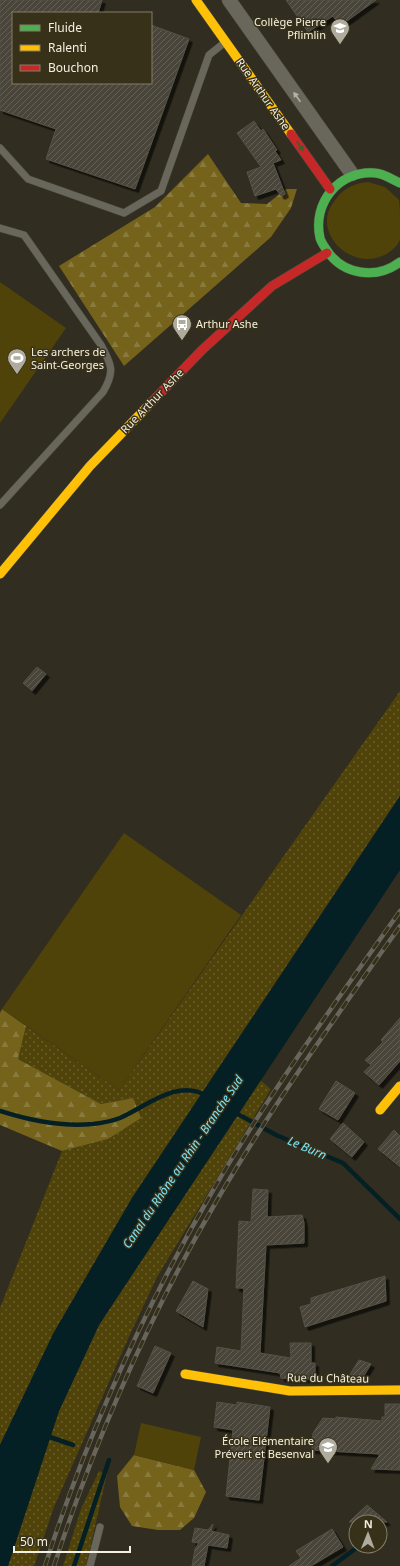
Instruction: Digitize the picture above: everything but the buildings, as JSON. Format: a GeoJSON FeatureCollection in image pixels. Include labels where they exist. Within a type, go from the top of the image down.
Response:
{"type":"FeatureCollection","features":[{"type":"Feature","properties":{"kind":"main road","name":"Rue Arthur Ashe"},"geometry":{"type":"LineString","coordinates":[[196,0],[330,189]]}},
{"type":"Feature","properties":{"kind":"main road"},"geometry":{"type":"LineString","coordinates":[[399,266],[383,271],[357,272],[346,268],[327,253],[322,244],[318,230],[318,217],[321,203],[330,189],[342,179],[352,174],[363,172],[376,173],[400,182]]}},
{"type":"Feature","properties":{"kind":"main road","name":"Rue Arthur Ashe"},"geometry":{"type":"LineString","coordinates":[[0,574],[90,466],[202,350],[272,286],[327,253]]}},
{"type":"Feature","properties":{"kind":"main road"},"geometry":{"type":"LineString","coordinates":[[380,1110],[400,1086]]}},
{"type":"Feature","properties":{"kind":"main road","name":"Rue du Château"},"geometry":{"type":"LineString","coordinates":[[185,1374],[290,1391],[400,1390]]}},
{"type":"Feature","properties":{"kind":"street"},"geometry":{"type":"LineString","coordinates":[[229,0],[352,174]]}},
{"type":"Feature","properties":{"kind":"lane"},"geometry":{"type":"LineString","coordinates":[[0,148],[28,179],[124,213],[161,191],[209,55],[226,42]]}},
{"type":"Feature","properties":{"kind":"lane"},"geometry":{"type":"LineString","coordinates":[[0,228],[24,235],[101,345],[108,359],[111,370],[110,381],[103,392],[0,505]]}},
{"type":"Feature","properties":{"kind":"lane"},"geometry":{"type":"LineString","coordinates":[[90,1566],[100,1527]]}},
{"type":"Feature","properties":{"kind":"shaded area"},"geometry":{"type":"Polygon","coordinates":[[[368,182],[385,187],[399,200],[400,239],[397,245],[388,253],[375,258],[362,259],[349,254],[339,247],[327,226],[328,214],[333,203],[343,191],[356,184],[368,182]]]}},
{"type":"Feature","properties":{"kind":"shaded area","name":"Les archers de Saint-Georges"},"geometry":{"type":"Polygon","coordinates":[[[0,282],[66,328],[0,423],[0,282]]]}},
{"type":"Feature","properties":{"kind":"shaded area"},"geometry":{"type":"Polygon","coordinates":[[[400,691],[400,796],[132,1198],[53,1334],[0,1445],[0,1308],[62,1151],[108,1139],[133,1098],[101,1104],[18,1059],[26,1026],[119,1090],[400,691]]]}},
{"type":"Feature","properties":{"kind":"shaded area"},"geometry":{"type":"Polygon","coordinates":[[[124,833],[241,915],[119,1090],[2,1009],[124,833]]]}},
{"type":"Feature","properties":{"kind":"shaded area"},"geometry":{"type":"Polygon","coordinates":[[[260,1080],[271,1089],[157,1277],[127,1341],[54,1507],[34,1566],[8,1566],[59,1411],[99,1325],[260,1080]]]}},
{"type":"Feature","properties":{"kind":"shaded area"},"geometry":{"type":"Polygon","coordinates":[[[141,1423],[201,1437],[194,1470],[134,1455],[141,1423]]]}},
{"type":"Feature","properties":{"kind":"shaded area"},"geometry":{"type":"Polygon","coordinates":[[[99,1471],[107,1474],[86,1566],[63,1566],[81,1509],[99,1471]]]}},
{"type":"Feature","properties":{"kind":"green space"},"geometry":{"type":"Polygon","coordinates":[[[208,154],[241,203],[267,204],[286,189],[297,189],[291,208],[271,237],[124,366],[59,266],[155,207],[208,154]]]}},
{"type":"Feature","properties":{"kind":"green space"},"geometry":{"type":"Polygon","coordinates":[[[2,1009],[26,1026],[18,1059],[101,1104],[133,1098],[141,1118],[108,1139],[62,1151],[0,1125],[0,1013],[2,1009]]]}},
{"type":"Feature","properties":{"kind":"green space"},"geometry":{"type":"Polygon","coordinates":[[[134,1455],[194,1470],[206,1492],[194,1518],[180,1530],[158,1530],[132,1526],[120,1507],[117,1476],[134,1455]]]}},
{"type":"Feature","properties":{"kind":"water","name":"Canal du Rhône au Rhin - Branche Sud"},"geometry":{"type":"Polygon","coordinates":[[[400,796],[400,870],[99,1325],[59,1411],[8,1566],[0,1566],[0,1445],[53,1334],[132,1198],[400,796]]]}},
{"type":"Feature","properties":{"kind":"waterway"},"geometry":{"type":"LineString","coordinates":[[0,1111],[46,1122],[82,1125],[106,1122],[120,1118],[151,1101],[173,1092],[184,1090],[196,1091],[207,1096]]}},
{"type":"Feature","properties":{"kind":"waterway","name":"Le Burn"},"geometry":{"type":"LineString","coordinates":[[234,1112],[276,1135],[343,1163],[400,1219]]}},
{"type":"Feature","properties":{"kind":"waterway"},"geometry":{"type":"LineString","coordinates":[[44,1435],[73,1445]]}},
{"type":"Feature","properties":{"kind":"waterway"},"geometry":{"type":"LineString","coordinates":[[74,1566],[109,1460]]}},
{"type":"Feature","properties":{"kind":"waterway","name":"Le Burn"},"geometry":{"type":"LineString","coordinates":[[332,1566],[348,1554]]}},
{"type":"Feature","properties":{"kind":"railway"},"geometry":{"type":"LineString","coordinates":[[45,1566],[79,1469],[118,1374],[187,1237],[233,1156],[256,1120],[400,911]]}},
{"type":"Feature","properties":{"kind":"railway"},"geometry":{"type":"LineString","coordinates":[[54,1566],[88,1470],[127,1376],[148,1330],[195,1239],[241,1160],[285,1092],[400,926]]}},
{"type":"Feature","properties":{"kind":"traffic: fast"},"geometry":{"type":"LineString","coordinates":[[400,183],[378,173],[362,173],[350,177],[331,191],[324,201],[320,213],[319,225],[320,239],[333,258],[341,265],[360,272],[370,273],[391,268],[400,262]]}},
{"type":"Feature","properties":{"kind":"traffic: slow"},"geometry":{"type":"LineString","coordinates":[[196,0],[291,134]]}},
{"type":"Feature","properties":{"kind":"traffic: slow"},"geometry":{"type":"LineString","coordinates":[[0,574],[90,466],[146,408]]}},
{"type":"Feature","properties":{"kind":"traffic: slow"},"geometry":{"type":"LineString","coordinates":[[380,1110],[400,1086]]}},
{"type":"Feature","properties":{"kind":"traffic: slow"},"geometry":{"type":"LineString","coordinates":[[185,1374],[290,1391],[400,1390]]}},
{"type":"Feature","properties":{"kind":"traffic: jam"},"geometry":{"type":"LineString","coordinates":[[291,134],[330,189]]}},
{"type":"Feature","properties":{"kind":"traffic: jam"},"geometry":{"type":"LineString","coordinates":[[146,408],[202,350],[272,286],[327,253]]}},
{"type":"Feature","properties":{"kind":"place","name":"Collège Pierre Pflimlin"},"geometry":{"type":"Point","coordinates":[340,45]}},
{"type":"Feature","properties":{"kind":"place","name":"Arthur Ashe"},"geometry":{"type":"Point","coordinates":[182,341]}},
{"type":"Feature","properties":{"kind":"place","name":"Les archers de Saint-Georges"},"geometry":{"type":"Point","coordinates":[17,375]}},
{"type":"Feature","properties":{"kind":"place","name":"École Elémentaire Prévert et Besenval"},"geometry":{"type":"Point","coordinates":[328,1464]}}]}
